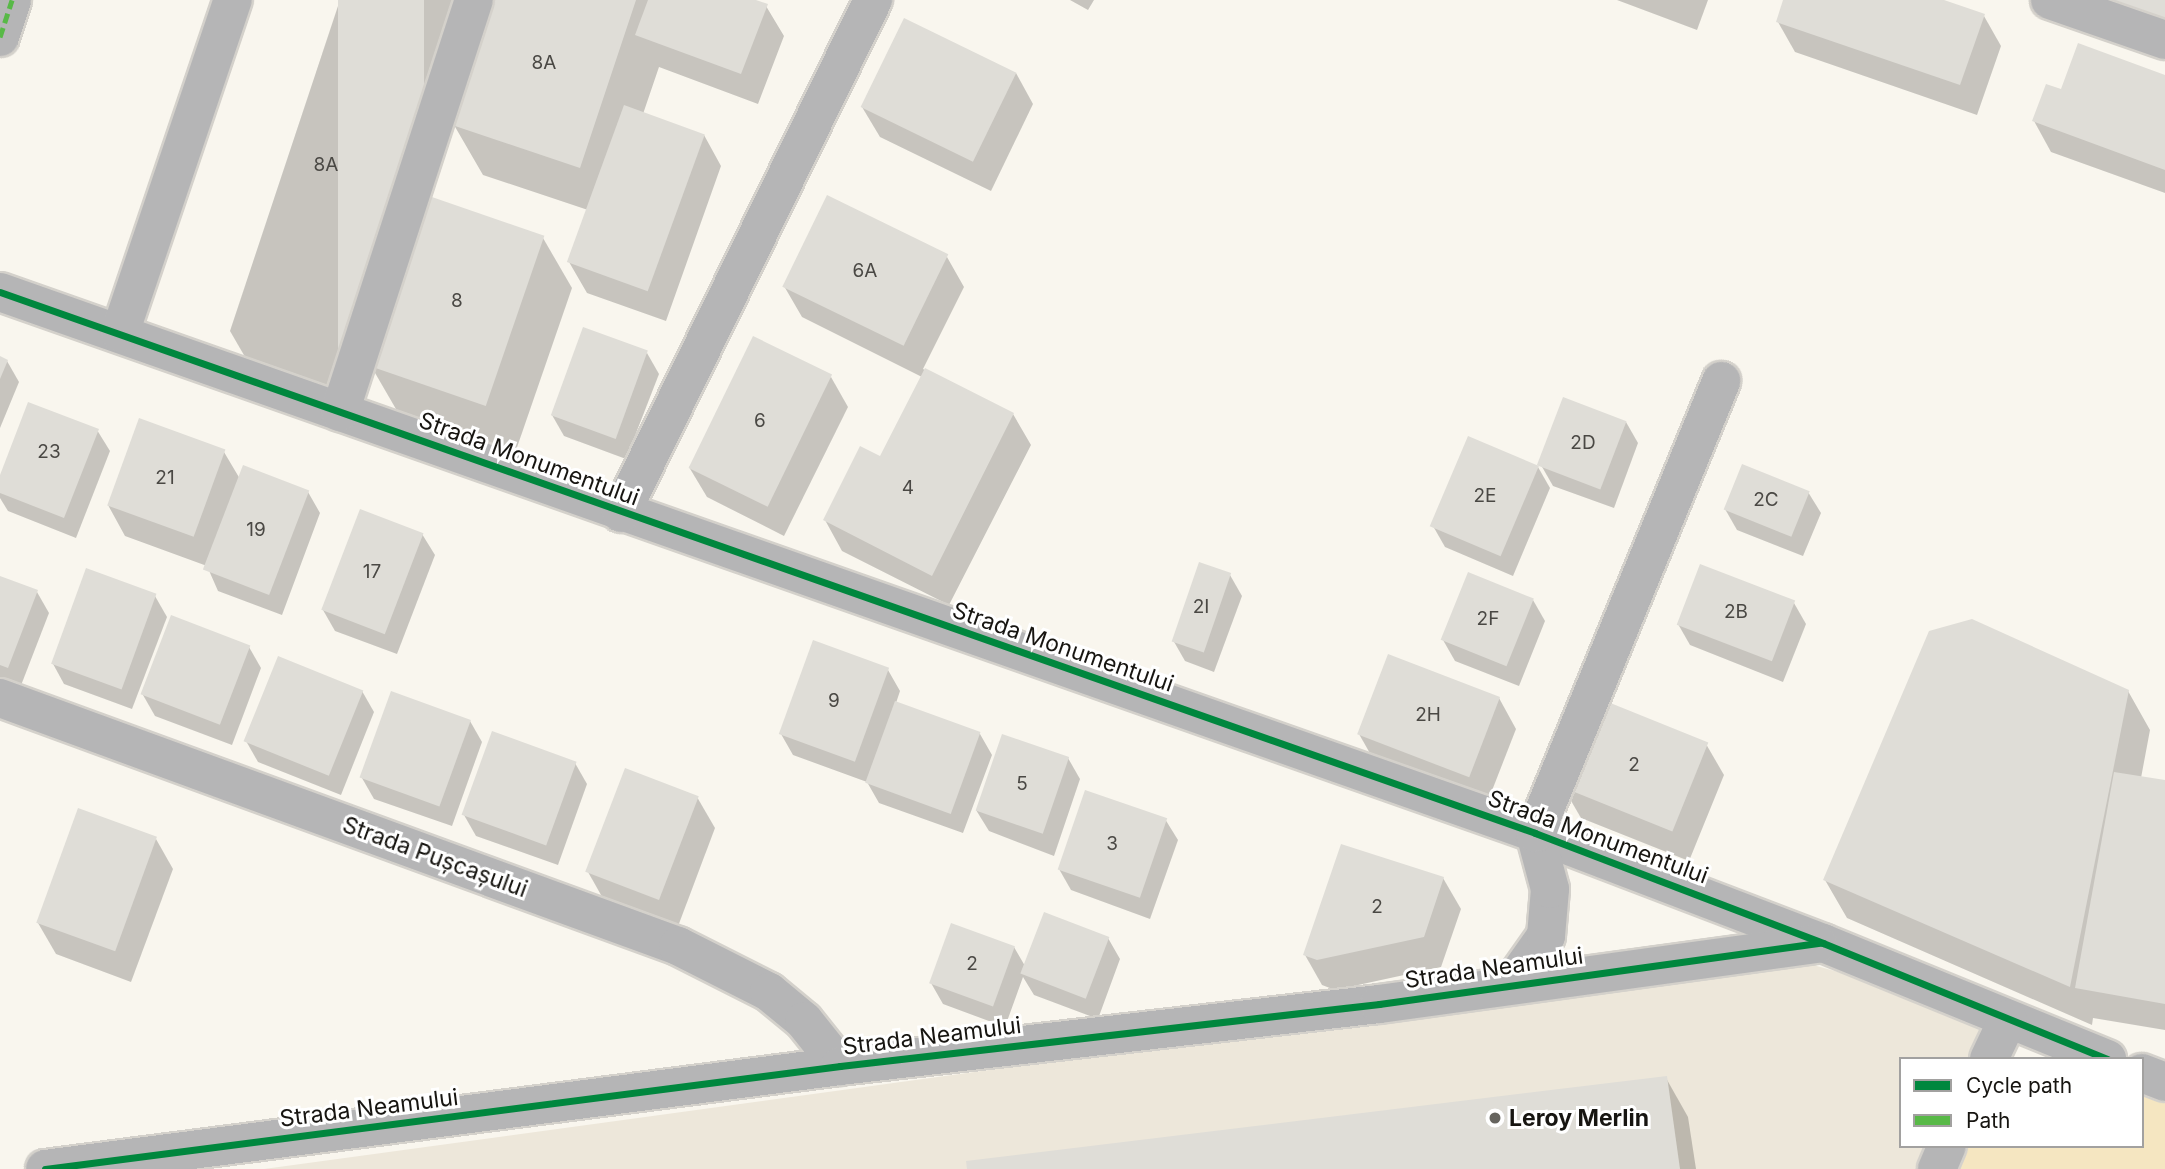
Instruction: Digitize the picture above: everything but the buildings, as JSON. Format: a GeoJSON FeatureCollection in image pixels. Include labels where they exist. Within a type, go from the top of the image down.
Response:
{"type":"FeatureCollection","features":[{"type":"Feature","properties":{"kind":"street"},"geometry":{"type":"LineString","coordinates":[[0,37],[12,0]]}},
{"type":"Feature","properties":{"kind":"street"},"geometry":{"type":"LineString","coordinates":[[121,333],[233,0]]}},
{"type":"Feature","properties":{"kind":"street"},"geometry":{"type":"LineString","coordinates":[[340,412],[474,0]]}},
{"type":"Feature","properties":{"kind":"street"},"geometry":{"type":"LineString","coordinates":[[621,513],[873,0]]}},
{"type":"Feature","properties":{"kind":"street"},"geometry":{"type":"LineString","coordinates":[[2050,0],[2165,40]]}},
{"type":"Feature","properties":{"kind":"street","name":"Strada Monumentului"},"geometry":{"type":"LineString","coordinates":[[0,292],[1535,833],[1823,943],[2102,1057]]}},
{"type":"Feature","properties":{"kind":"street","name":"Strada Monumentului"},"geometry":{"type":"LineString","coordinates":[[1535,833],[1721,381]]}},
{"type":"Feature","properties":{"kind":"street","name":"Strada Pușcașului"},"geometry":{"type":"LineString","coordinates":[[0,698],[678,946],[769,992],[804,1021],[840,1066]]}},
{"type":"Feature","properties":{"kind":"street"},"geometry":{"type":"LineString","coordinates":[[1511,984],[1546,936],[1550,889],[1535,833]]}},
{"type":"Feature","properties":{"kind":"street","name":"Strada Neamului"},"geometry":{"type":"LineString","coordinates":[[46,1169],[840,1066],[1380,1004],[1823,943]]}},
{"type":"Feature","properties":{"kind":"street"},"geometry":{"type":"LineString","coordinates":[[1990,1057],[2008,1019]]}},
{"type":"Feature","properties":{"kind":"street"},"geometry":{"type":"LineString","coordinates":[[2144,1074],[2165,1082]]}},
{"type":"Feature","properties":{"kind":"street"},"geometry":{"type":"LineString","coordinates":[[1937,1169],[1946,1148]]}},
{"type":"Feature","properties":{"kind":"shaded area"},"geometry":{"type":"Polygon","coordinates":[[[1795,960],[2008,1019],[1989,1057],[1899,1057],[1899,1148],[1945,1148],[1935,1169],[264,1169],[1795,960]]]}},
{"type":"Feature","properties":{"kind":"shaded area"},"geometry":{"type":"Polygon","coordinates":[[[2144,1074],[2165,1082],[2165,1169],[1937,1169],[1946,1148],[2144,1148],[2144,1074]]]}},
{"type":"Feature","properties":{"kind":"marked path"},"geometry":{"type":"LineString","coordinates":[[0,37],[12,0]]}},
{"type":"Feature","properties":{"kind":"cycle path"},"geometry":{"type":"LineString","coordinates":[[0,292],[1535,833],[1823,943],[2102,1057]]}},
{"type":"Feature","properties":{"kind":"cycle path"},"geometry":{"type":"LineString","coordinates":[[45,1169],[840,1066],[1379,1004],[1820,943]]}},
{"type":"Feature","properties":{"kind":"place","name":"Leroy Merlin"},"geometry":{"type":"Point","coordinates":[1495,1118]}}]}
